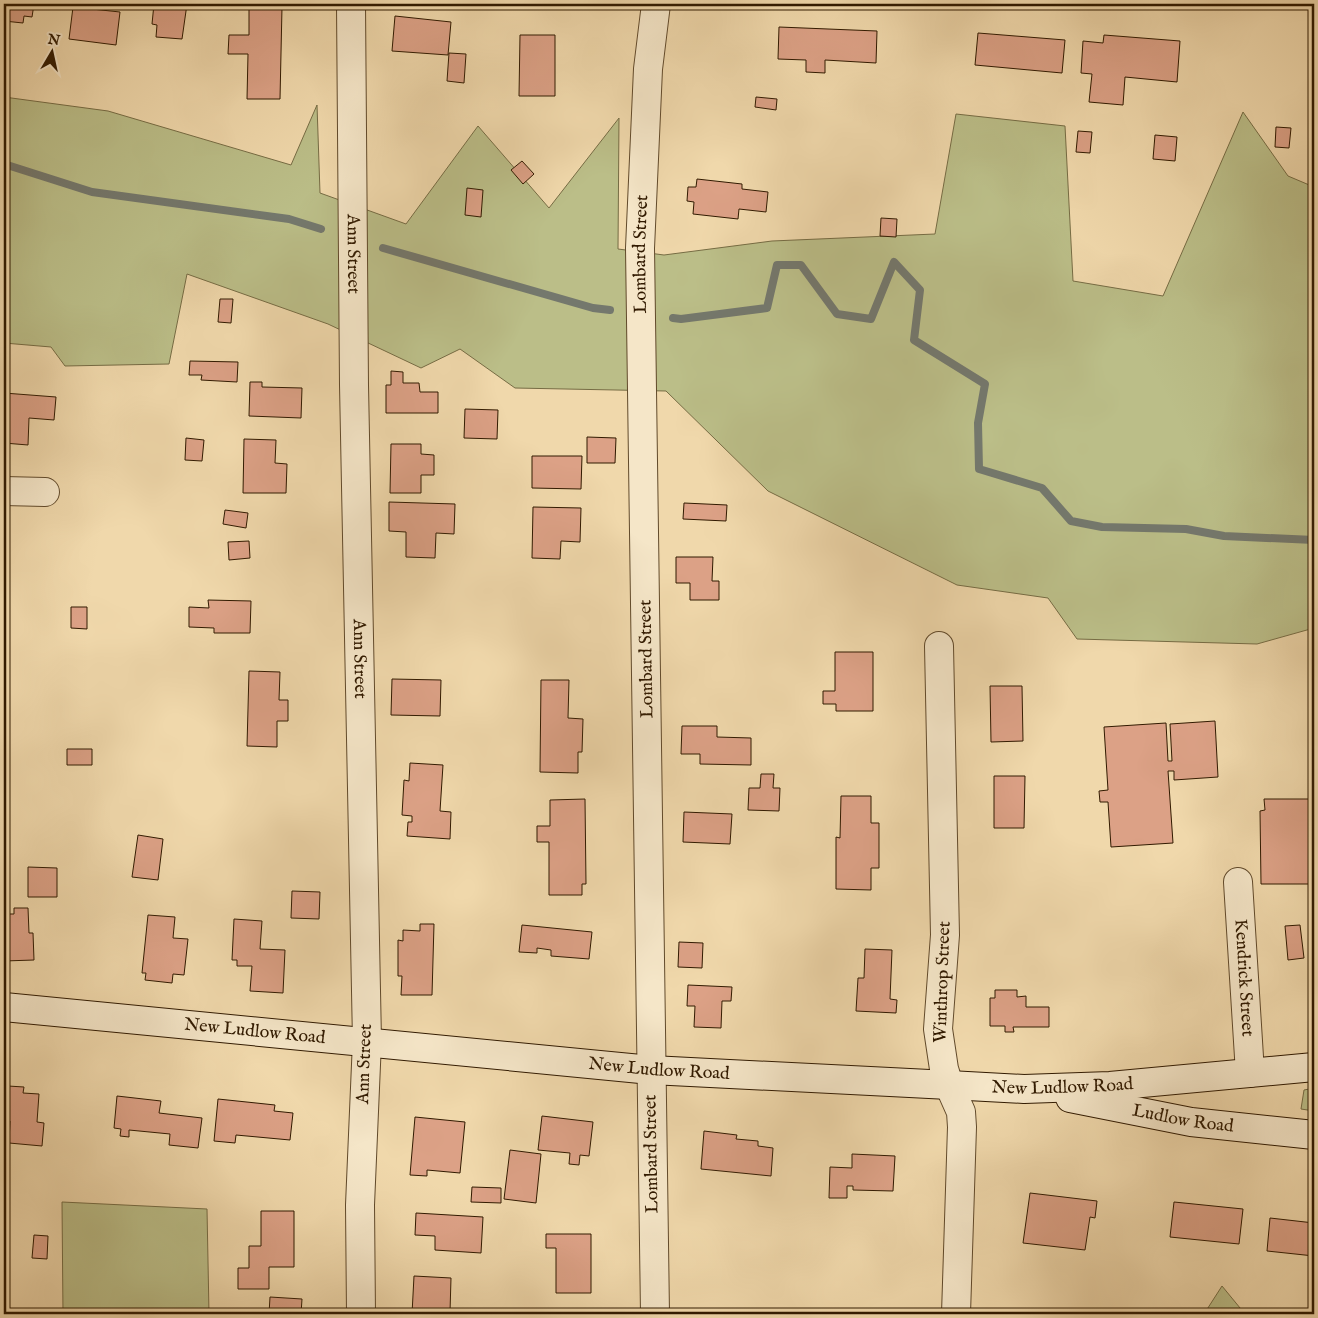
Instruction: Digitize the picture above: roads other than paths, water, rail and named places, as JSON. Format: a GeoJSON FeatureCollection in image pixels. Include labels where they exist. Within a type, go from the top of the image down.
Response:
{"type":"FeatureCollection","features":[{"type":"Feature","properties":{"kind":"street","name":"Ann Street"},"geometry":{"type":"LineString","coordinates":[[351,4],[354,384],[367,1041],[360,1205],[361,1314]]}},
{"type":"Feature","properties":{"kind":"street","name":"Lombard Street"},"geometry":{"type":"LineString","coordinates":[[655,1314],[640,248],[648,69],[656,4]]}},
{"type":"Feature","properties":{"kind":"street"},"geometry":{"type":"LineString","coordinates":[[4,491],[45,492]]}},
{"type":"Feature","properties":{"kind":"street","name":"Winthrop Street"},"geometry":{"type":"LineString","coordinates":[[939,646],[945,935],[938,1029],[940,1051],[949,1085],[961,1112],[962,1127],[956,1314]]}},
{"type":"Feature","properties":{"kind":"street","name":"Kendrick Street"},"geometry":{"type":"LineString","coordinates":[[1238,882],[1250,1073]]}},
{"type":"Feature","properties":{"kind":"street","name":"New Ludlow Road"},"geometry":{"type":"LineString","coordinates":[[4,1007],[651,1070],[1024,1089],[1110,1086],[1314,1068]]}},
{"type":"Feature","properties":{"kind":"street","name":"Ludlow Road"},"geometry":{"type":"LineString","coordinates":[[1024,1089],[1191,1122],[1314,1135]]}},
{"type":"Feature","properties":{"kind":"waterway"},"geometry":{"type":"LineString","coordinates":[[4,164],[92,192],[289,219],[321,229]]}},
{"type":"Feature","properties":{"kind":"waterway"},"geometry":{"type":"LineString","coordinates":[[383,248],[593,308],[610,310]]}},
{"type":"Feature","properties":{"kind":"waterway"},"geometry":{"type":"LineString","coordinates":[[673,318],[681,319],[767,308],[777,265],[801,265],[837,314],[871,319],[894,262],[920,290],[914,340],[985,384],[978,423],[979,469],[1042,488],[1071,521],[1102,527],[1186,529],[1224,536],[1314,540]]}}]}
